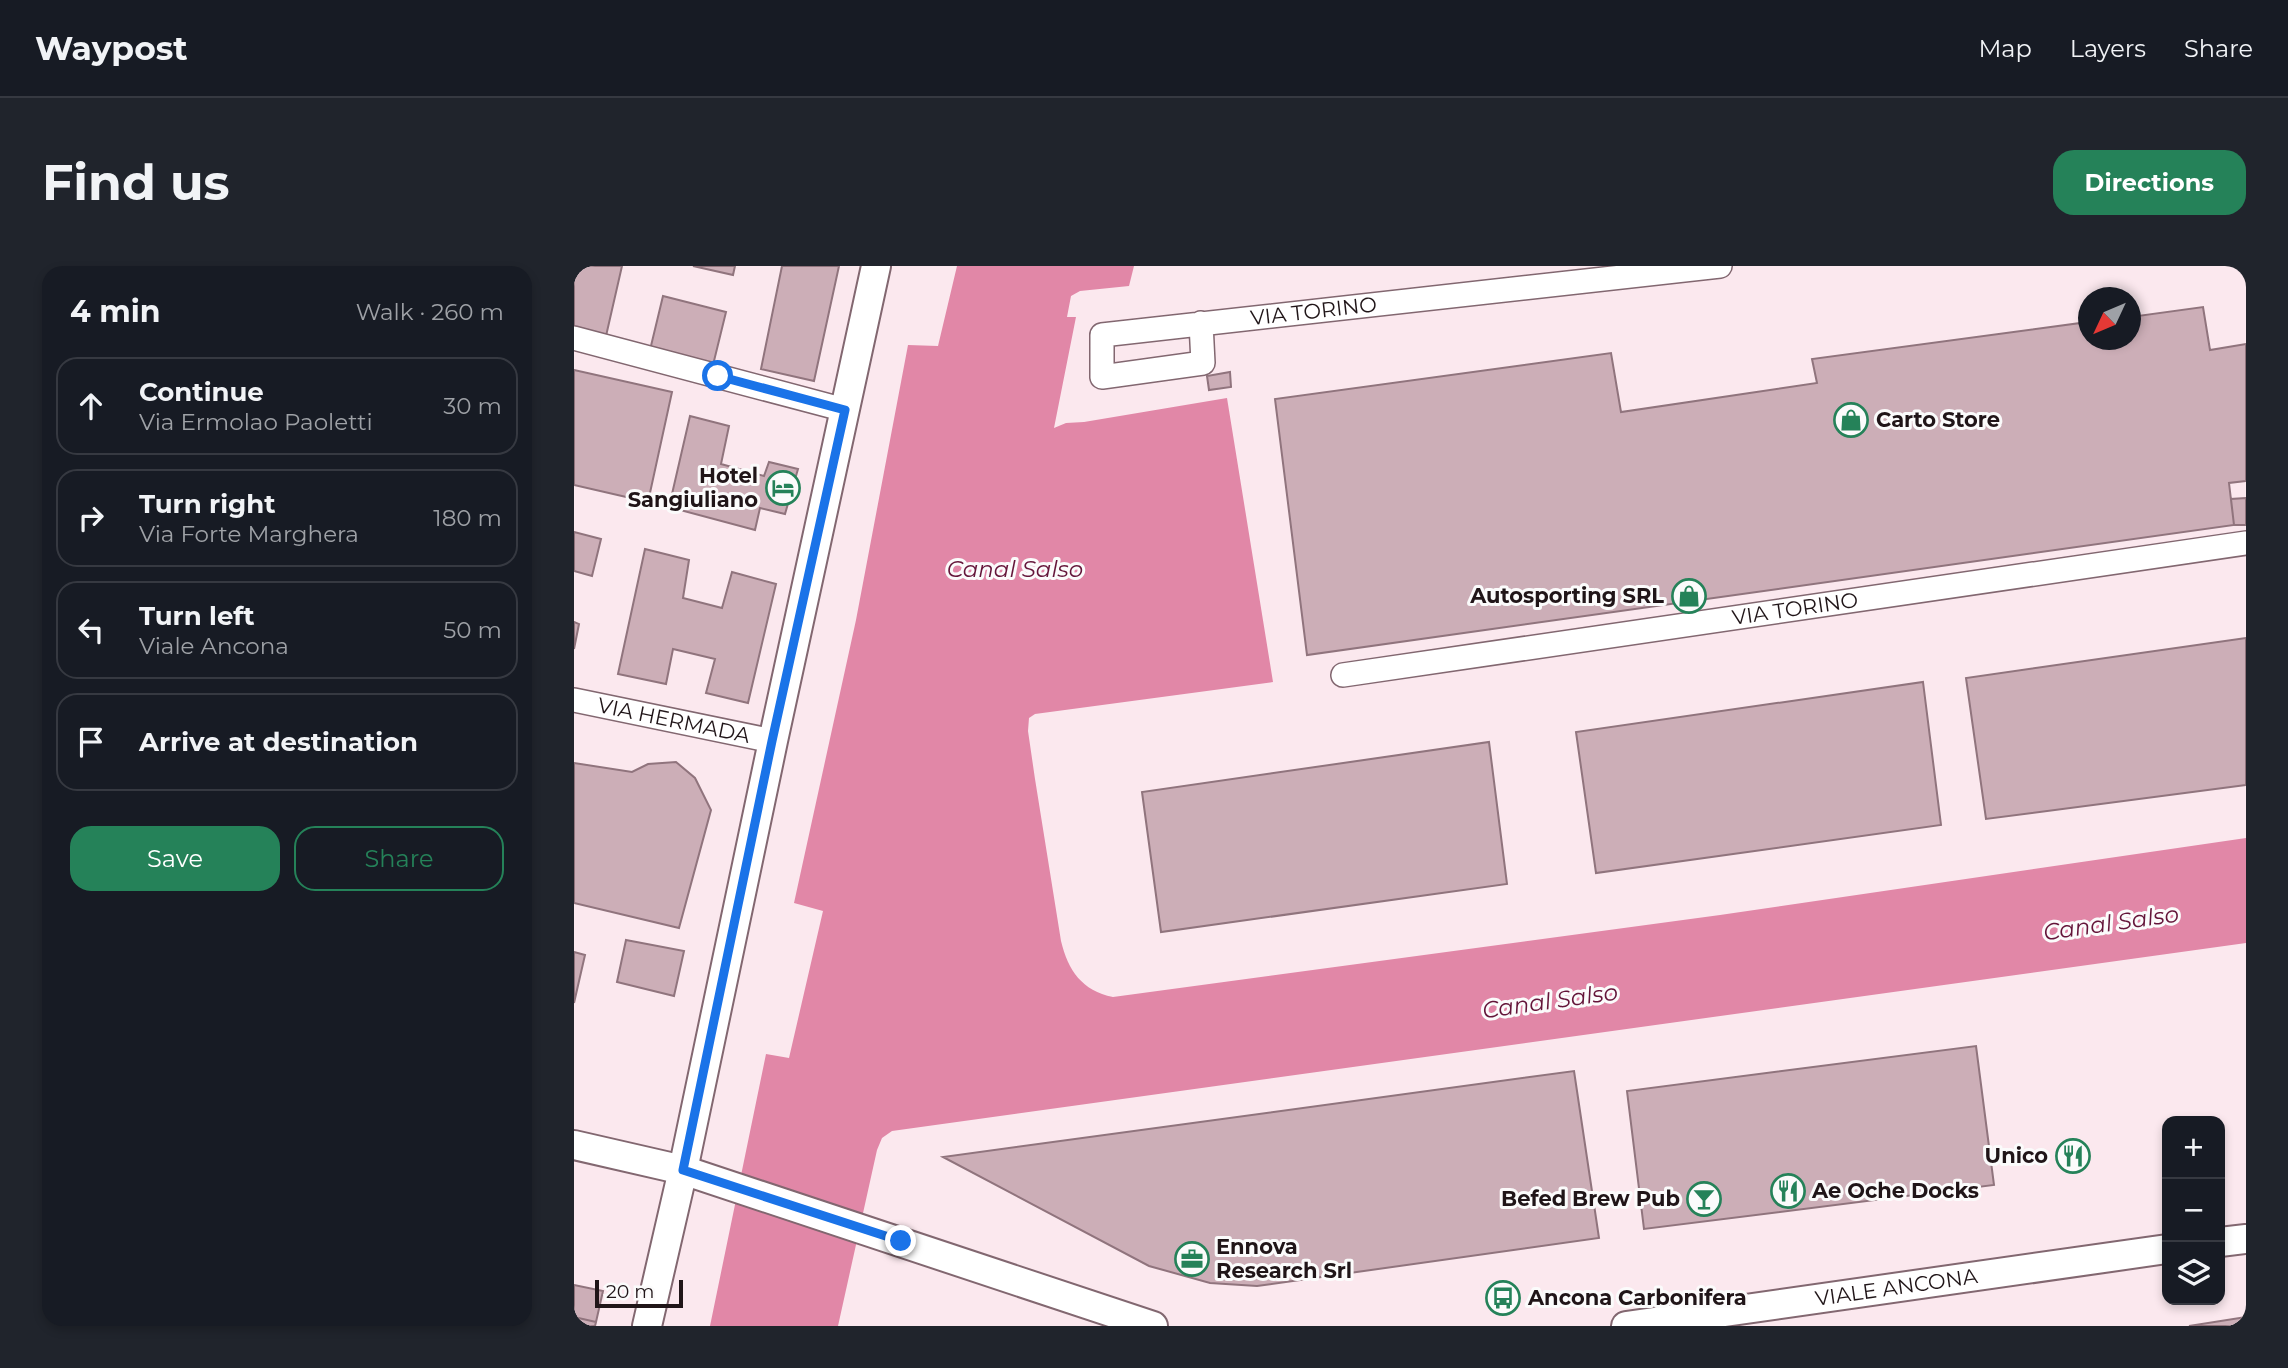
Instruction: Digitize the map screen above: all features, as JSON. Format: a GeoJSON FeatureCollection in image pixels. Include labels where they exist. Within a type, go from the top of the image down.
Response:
{"type":"FeatureCollection","features":[{"type":"Feature","properties":{"kind":"street"},"geometry":{"type":"LineString","coordinates":[[647,1326],[683,1170],[772,741],[876,266]]}},
{"type":"Feature","properties":{"kind":"street","name":"VIA TORINO"},"geometry":{"type":"LineString","coordinates":[[1201,323],[1720,266]]}},
{"type":"Feature","properties":{"kind":"street"},"geometry":{"type":"LineString","coordinates":[[574,338],[845,410]]}},
{"type":"Feature","properties":{"kind":"street","name":"VIA TORINO"},"geometry":{"type":"LineString","coordinates":[[1343,675],[2246,543]]}},
{"type":"Feature","properties":{"kind":"street","name":"VIA HERMADA"},"geometry":{"type":"LineString","coordinates":[[574,700],[772,741]]}},
{"type":"Feature","properties":{"kind":"street"},"geometry":{"type":"LineString","coordinates":[[574,1145],[683,1170],[1153,1326]]}},
{"type":"Feature","properties":{"kind":"street"},"geometry":{"type":"LineString","coordinates":[[2225,1241],[2246,1238]]}},
{"type":"Feature","properties":{"kind":"street","name":"VIALE ANCONA"},"geometry":{"type":"LineString","coordinates":[[1626,1326],[2162,1251]]}},
{"type":"Feature","properties":{"kind":"water","name":"Canal Salso"},"geometry":{"type":"Polygon","coordinates":[[[957,266],[1134,266],[1129,286],[1080,291],[1071,296],[1067,317],[1076,317],[1054,428],[1066,423],[1227,398],[1273,682],[1035,714],[1029,718],[1028,731],[1061,941],[1072,970],[1093,990],[1113,997],[1720,915],[2246,838],[2246,943],[892,1131],[882,1138],[877,1150],[838,1326],[710,1326],[766,1054],[789,1058],[823,911],[794,903],[856,620],[908,345],[938,346],[957,266]]]}},
{"type":"Feature","properties":{"kind":"building"},"geometry":{"type":"Polygon","coordinates":[[[574,266],[622,266],[606,336],[574,328],[574,266]]]}},
{"type":"Feature","properties":{"kind":"building"},"geometry":{"type":"Polygon","coordinates":[[[693,266],[735,266],[733,275],[693,266]]]}},
{"type":"Feature","properties":{"kind":"building"},"geometry":{"type":"Polygon","coordinates":[[[782,266],[839,266],[814,381],[761,369],[782,266]]]}},
{"type":"Feature","properties":{"kind":"building"},"geometry":{"type":"Polygon","coordinates":[[[663,296],[726,312],[713,365],[650,350],[663,296]]]}},
{"type":"Feature","properties":{"kind":"building"},"geometry":{"type":"Polygon","coordinates":[[[2203,307],[2210,350],[2246,344],[2246,481],[2229,483],[2234,525],[1307,655],[1275,399],[1611,353],[1621,412],[1817,383],[1812,359],[2078,323],[2078,350],[2141,350],[2141,315],[2203,307]]]}},
{"type":"Feature","properties":{"kind":"building"},"geometry":{"type":"Polygon","coordinates":[[[574,370],[672,392],[648,502],[574,485],[574,370]]]}},
{"type":"Feature","properties":{"kind":"building"},"geometry":{"type":"Polygon","coordinates":[[[1230,372],[1231,387],[1209,390],[1207,376],[1230,372]]]}},
{"type":"Feature","properties":{"kind":"building"},"geometry":{"type":"Polygon","coordinates":[[[690,416],[729,426],[721,464],[764,476],[769,462],[798,469],[785,514],[760,508],[755,530],[669,507],[690,416]]]}},
{"type":"Feature","properties":{"kind":"building"},"geometry":{"type":"Polygon","coordinates":[[[2246,498],[2246,525],[2234,525],[2231,499],[2246,498]]]}},
{"type":"Feature","properties":{"kind":"building"},"geometry":{"type":"Polygon","coordinates":[[[574,532],[601,539],[592,576],[574,571],[574,532]]]}},
{"type":"Feature","properties":{"kind":"building"},"geometry":{"type":"Polygon","coordinates":[[[645,549],[689,560],[683,598],[722,608],[732,572],[776,584],[748,703],[706,693],[715,659],[673,649],[666,684],[618,674],[645,549]]]}},
{"type":"Feature","properties":{"kind":"building"},"geometry":{"type":"Polygon","coordinates":[[[574,622],[579,624],[574,649],[574,622]]]}},
{"type":"Feature","properties":{"kind":"building"},"geometry":{"type":"Polygon","coordinates":[[[2246,638],[2246,785],[1986,819],[1966,678],[2246,638]]]}},
{"type":"Feature","properties":{"kind":"building"},"geometry":{"type":"Polygon","coordinates":[[[1923,682],[1941,825],[1596,873],[1576,732],[1923,682]]]}},
{"type":"Feature","properties":{"kind":"building"},"geometry":{"type":"Polygon","coordinates":[[[1489,742],[1507,884],[1161,932],[1142,792],[1489,742]]]}},
{"type":"Feature","properties":{"kind":"building"},"geometry":{"type":"Polygon","coordinates":[[[676,762],[695,778],[711,810],[679,928],[574,903],[574,763],[632,772],[648,764],[676,762]]]}},
{"type":"Feature","properties":{"kind":"building"},"geometry":{"type":"Polygon","coordinates":[[[626,940],[684,951],[674,996],[617,982],[626,940]]]}},
{"type":"Feature","properties":{"kind":"building"},"geometry":{"type":"Polygon","coordinates":[[[574,952],[585,955],[574,1003],[574,952]]]}},
{"type":"Feature","properties":{"kind":"building"},"geometry":{"type":"Polygon","coordinates":[[[1976,1046],[1994,1185],[1644,1229],[1627,1091],[1976,1046]]]}},
{"type":"Feature","properties":{"kind":"building"},"geometry":{"type":"Polygon","coordinates":[[[1574,1071],[1599,1238],[1257,1286],[1210,1283],[1149,1266],[943,1157],[1574,1071]]]}},
{"type":"Feature","properties":{"kind":"building"},"geometry":{"type":"Polygon","coordinates":[[[574,1285],[603,1291],[596,1322],[574,1317],[574,1285]]]}},
{"type":"Feature","properties":{"kind":"building"},"geometry":{"type":"Polygon","coordinates":[[[574,1317],[596,1322],[595,1326],[574,1326],[574,1317]]]}},
{"type":"Feature","properties":{"kind":"building"},"geometry":{"type":"Polygon","coordinates":[[[2246,1317],[2246,1326],[2189,1326],[2246,1317]]]}},
{"type":"Feature","properties":{"kind":"place","name":"Carto Store"},"geometry":{"type":"Point","coordinates":[1851,420]}},
{"type":"Feature","properties":{"kind":"place","name":"Hotel Sangiuliano"},"geometry":{"type":"Point","coordinates":[783,488]}},
{"type":"Feature","properties":{"kind":"place","name":"Autosporting SRL"},"geometry":{"type":"Point","coordinates":[1689,596]}},
{"type":"Feature","properties":{"kind":"place","name":"Unico"},"geometry":{"type":"Point","coordinates":[2073,1156]}},
{"type":"Feature","properties":{"kind":"place","name":"Ae Oche Docks"},"geometry":{"type":"Point","coordinates":[1788,1191]}},
{"type":"Feature","properties":{"kind":"place","name":"Befed Brew Pub"},"geometry":{"type":"Point","coordinates":[1704,1199]}},
{"type":"Feature","properties":{"kind":"place","name":"Ennova Research Srl"},"geometry":{"type":"Point","coordinates":[1192,1259]}},
{"type":"Feature","properties":{"kind":"place","name":"Ancona Carbonifera"},"geometry":{"type":"Point","coordinates":[1503,1298]}},
{"type":"Feature","properties":{"kind":"route"},"geometry":{"type":"LineString","coordinates":[[718,376],[845,410],[772,741],[683,1170],[901,1241]]}}]}
